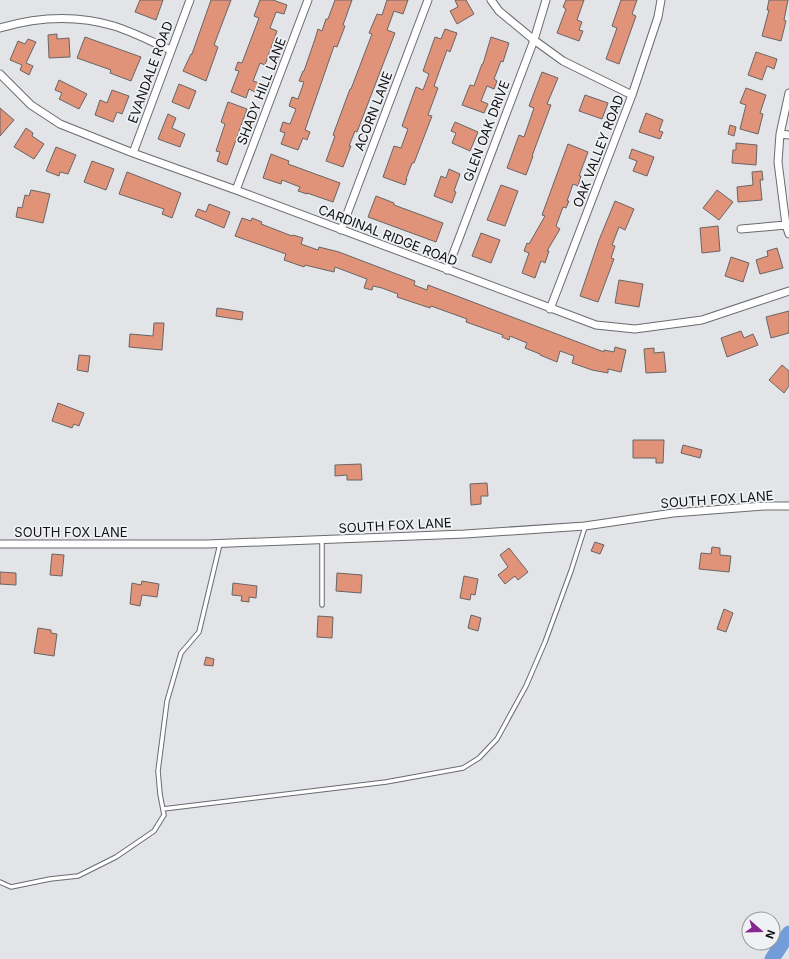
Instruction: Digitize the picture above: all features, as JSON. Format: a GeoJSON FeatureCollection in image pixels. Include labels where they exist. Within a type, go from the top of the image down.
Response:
{"type":"FeatureCollection","features":[{"type":"Feature","properties":{"kind":"street","name":"EVANDALE ROAD"},"geometry":{"type":"LineString","coordinates":[[133,153],[190,0]]}},
{"type":"Feature","properties":{"kind":"street","name":"SHADY HILL LANE"},"geometry":{"type":"LineString","coordinates":[[236,190],[308,0]]}},
{"type":"Feature","properties":{"kind":"street","name":"ACORN LANE"},"geometry":{"type":"LineString","coordinates":[[341,230],[428,0]]}},
{"type":"Feature","properties":{"kind":"street"},"geometry":{"type":"LineString","coordinates":[[491,0],[499,11],[534,40],[563,61],[632,95]]}},
{"type":"Feature","properties":{"kind":"street","name":"GLEN OAK DRIVE"},"geometry":{"type":"LineString","coordinates":[[447,270],[534,40],[546,0]]}},
{"type":"Feature","properties":{"kind":"street","name":"OAK VALLEY ROAD"},"geometry":{"type":"LineString","coordinates":[[550,309],[632,95],[658,17],[661,0]]}},
{"type":"Feature","properties":{"kind":"street"},"geometry":{"type":"LineString","coordinates":[[0,28],[18,23],[43,19],[68,18],[92,21],[115,27],[171,50]]}},
{"type":"Feature","properties":{"kind":"street","name":"CARDINAL RIDGE ROAD"},"geometry":{"type":"LineString","coordinates":[[0,74],[31,105],[60,124],[133,153],[596,325],[634,329],[702,320],[789,291]]}},
{"type":"Feature","properties":{"kind":"street"},"geometry":{"type":"LineString","coordinates":[[789,93],[780,134],[778,162],[786,225],[789,234]]}},
{"type":"Feature","properties":{"kind":"street"},"geometry":{"type":"LineString","coordinates":[[780,134],[789,135]]}},
{"type":"Feature","properties":{"kind":"street"},"geometry":{"type":"LineString","coordinates":[[742,229],[786,225]]}},
{"type":"Feature","properties":{"kind":"street","name":"SOUTH FOX LANE"},"geometry":{"type":"LineString","coordinates":[[0,544],[220,543],[465,534],[585,526],[673,513],[764,506],[789,506]]}},
{"type":"Feature","properties":{"kind":"lane"},"geometry":{"type":"LineString","coordinates":[[163,809],[386,782],[463,768],[479,758],[497,739],[526,686],[545,642],[571,571],[585,526]]}},
{"type":"Feature","properties":{"kind":"lane"},"geometry":{"type":"LineString","coordinates":[[322,540],[322,605]]}},
{"type":"Feature","properties":{"kind":"lane"},"geometry":{"type":"LineString","coordinates":[[0,882],[11,887],[50,879],[78,876],[116,857],[154,831],[164,815],[158,771],[167,701],[181,653],[199,632],[220,543]]}},
{"type":"Feature","properties":{"kind":"building"},"geometry":{"type":"Polygon","coordinates":[[[140,0],[163,0],[156,20],[135,12],[140,0]]]}},
{"type":"Feature","properties":{"kind":"building"},"geometry":{"type":"Polygon","coordinates":[[[211,0],[231,0],[214,45],[218,47],[206,81],[183,71],[192,54],[211,0]]]}},
{"type":"Feature","properties":{"kind":"building"},"geometry":{"type":"Polygon","coordinates":[[[260,0],[273,0],[287,5],[284,14],[276,12],[270,28],[277,31],[265,65],[260,63],[253,81],[259,83],[255,92],[249,89],[246,98],[231,92],[239,71],[235,70],[238,62],[242,63],[259,18],[254,16],[260,0]]]}},
{"type":"Feature","properties":{"kind":"building"},"geometry":{"type":"Polygon","coordinates":[[[335,0],[352,0],[343,25],[345,26],[337,47],[334,46],[305,130],[310,132],[307,140],[303,138],[298,150],[281,144],[285,133],[280,131],[283,122],[290,124],[296,109],[289,106],[292,97],[298,99],[304,82],[299,81],[304,71],[318,29],[322,31],[335,0]]]}},
{"type":"Feature","properties":{"kind":"building"},"geometry":{"type":"Polygon","coordinates":[[[387,0],[408,0],[403,14],[394,11],[387,30],[395,33],[357,132],[355,131],[349,146],[351,146],[343,167],[326,161],[335,136],[333,135],[372,34],[369,33],[377,14],[382,15],[387,0]]]}},
{"type":"Feature","properties":{"kind":"building"},"geometry":{"type":"Polygon","coordinates":[[[455,0],[466,0],[474,14],[457,24],[450,11],[458,7],[455,0]]]}},
{"type":"Feature","properties":{"kind":"building"},"geometry":{"type":"Polygon","coordinates":[[[566,0],[584,0],[577,20],[582,22],[579,30],[583,31],[579,41],[557,33],[566,9],[563,7],[566,0]]]}},
{"type":"Feature","properties":{"kind":"building"},"geometry":{"type":"Polygon","coordinates":[[[621,0],[637,0],[632,14],[636,16],[619,64],[606,59],[617,28],[612,26],[621,0]]]}},
{"type":"Feature","properties":{"kind":"building"},"geometry":{"type":"Polygon","coordinates":[[[769,0],[788,0],[784,20],[786,21],[781,41],[762,36],[769,10],[767,10],[769,0]]]}},
{"type":"Feature","properties":{"kind":"building"},"geometry":{"type":"Polygon","coordinates":[[[445,29],[457,33],[450,52],[447,50],[434,86],[438,88],[428,115],[432,116],[414,163],[412,163],[405,185],[383,177],[394,146],[401,148],[408,129],[402,126],[416,87],[423,90],[429,74],[423,71],[435,37],[441,39],[445,29]]]}},
{"type":"Feature","properties":{"kind":"building"},"geometry":{"type":"Polygon","coordinates":[[[57,34],[57,39],[69,38],[70,57],[49,58],[48,35],[57,34]]]}},
{"type":"Feature","properties":{"kind":"building"},"geometry":{"type":"Polygon","coordinates":[[[85,37],[141,57],[131,81],[110,73],[111,70],[77,58],[85,37]]]}},
{"type":"Feature","properties":{"kind":"building"},"geometry":{"type":"Polygon","coordinates":[[[491,37],[509,43],[503,62],[501,61],[494,79],[497,81],[494,89],[487,86],[481,101],[488,104],[484,113],[462,105],[470,85],[474,86],[483,64],[491,37]]]}},
{"type":"Feature","properties":{"kind":"building"},"geometry":{"type":"Polygon","coordinates":[[[28,39],[36,42],[26,63],[33,66],[29,75],[20,70],[22,65],[10,60],[18,41],[25,44],[28,39]]]}},
{"type":"Feature","properties":{"kind":"building"},"geometry":{"type":"Polygon","coordinates":[[[756,52],[777,59],[774,69],[767,66],[762,80],[748,75],[756,52]]]}},
{"type":"Feature","properties":{"kind":"building"},"geometry":{"type":"Polygon","coordinates":[[[542,72],[558,78],[547,104],[551,105],[526,175],[507,168],[519,135],[524,137],[534,108],[529,106],[542,72]]]}},
{"type":"Feature","properties":{"kind":"building"},"geometry":{"type":"Polygon","coordinates":[[[59,80],[87,94],[79,109],[59,99],[62,93],[55,90],[59,80]]]}},
{"type":"Feature","properties":{"kind":"building"},"geometry":{"type":"Polygon","coordinates":[[[179,84],[196,91],[189,109],[172,102],[179,84]]]}},
{"type":"Feature","properties":{"kind":"building"},"geometry":{"type":"Polygon","coordinates":[[[746,88],[766,95],[760,113],[763,114],[758,134],[740,129],[746,105],[740,103],[746,88]]]}},
{"type":"Feature","properties":{"kind":"building"},"geometry":{"type":"Polygon","coordinates":[[[112,90],[129,96],[122,114],[117,112],[113,122],[95,115],[100,100],[107,103],[112,90]]]}},
{"type":"Feature","properties":{"kind":"building"},"geometry":{"type":"Polygon","coordinates":[[[585,95],[608,103],[602,119],[579,111],[585,95]]]}},
{"type":"Feature","properties":{"kind":"building"},"geometry":{"type":"Polygon","coordinates":[[[228,102],[247,109],[227,165],[217,161],[220,152],[216,151],[225,124],[221,122],[228,102]]]}},
{"type":"Feature","properties":{"kind":"building"},"geometry":{"type":"Polygon","coordinates":[[[0,108],[14,120],[0,136],[0,108]]]}},
{"type":"Feature","properties":{"kind":"building"},"geometry":{"type":"Polygon","coordinates":[[[646,113],[663,120],[659,131],[663,132],[660,139],[639,132],[646,113]]]}},
{"type":"Feature","properties":{"kind":"building"},"geometry":{"type":"Polygon","coordinates":[[[168,114],[176,118],[172,128],[185,134],[180,147],[158,139],[168,114]]]}},
{"type":"Feature","properties":{"kind":"building"},"geometry":{"type":"Polygon","coordinates":[[[455,122],[478,132],[470,151],[452,143],[456,133],[451,131],[455,122]]]}},
{"type":"Feature","properties":{"kind":"building"},"geometry":{"type":"Polygon","coordinates":[[[730,125],[736,127],[734,136],[728,134],[730,125]]]}},
{"type":"Feature","properties":{"kind":"building"},"geometry":{"type":"Polygon","coordinates":[[[26,128],[33,133],[32,136],[44,144],[34,159],[14,147],[26,128]]]}},
{"type":"Feature","properties":{"kind":"building"},"geometry":{"type":"Polygon","coordinates":[[[736,143],[757,145],[756,165],[732,163],[733,150],[736,150],[736,143]]]}},
{"type":"Feature","properties":{"kind":"building"},"geometry":{"type":"Polygon","coordinates":[[[568,144],[588,152],[579,176],[581,176],[578,186],[573,184],[567,201],[569,201],[566,208],[563,207],[556,226],[560,229],[547,251],[549,251],[545,263],[541,261],[535,278],[522,273],[529,253],[524,251],[527,243],[529,244],[545,216],[542,215],[568,144]]]}},
{"type":"Feature","properties":{"kind":"building"},"geometry":{"type":"Polygon","coordinates":[[[56,147],[76,155],[68,174],[60,172],[59,176],[46,171],[56,147]]]}},
{"type":"Feature","properties":{"kind":"building"},"geometry":{"type":"Polygon","coordinates":[[[632,149],[654,157],[647,176],[633,171],[637,161],[629,158],[632,149]]]}},
{"type":"Feature","properties":{"kind":"building"},"geometry":{"type":"Polygon","coordinates":[[[271,154],[289,161],[288,164],[340,183],[333,202],[298,191],[300,187],[282,180],[281,184],[263,178],[271,154]]]}},
{"type":"Feature","properties":{"kind":"building"},"geometry":{"type":"Polygon","coordinates":[[[92,161],[114,169],[106,190],[84,182],[92,161]]]}},
{"type":"Feature","properties":{"kind":"building"},"geometry":{"type":"Polygon","coordinates":[[[449,169],[460,174],[454,191],[456,192],[452,203],[434,196],[441,176],[446,178],[449,169]]]}},
{"type":"Feature","properties":{"kind":"building"},"geometry":{"type":"Polygon","coordinates":[[[762,171],[763,180],[760,180],[762,200],[738,202],[737,187],[753,185],[752,172],[762,171]]]}},
{"type":"Feature","properties":{"kind":"building"},"geometry":{"type":"Polygon","coordinates":[[[127,172],[181,193],[172,218],[162,214],[164,209],[119,194],[127,172]]]}},
{"type":"Feature","properties":{"kind":"building"},"geometry":{"type":"Polygon","coordinates":[[[501,185],[518,191],[505,226],[487,220],[501,185]]]}},
{"type":"Feature","properties":{"kind":"building"},"geometry":{"type":"Polygon","coordinates":[[[31,190],[50,194],[43,223],[16,217],[18,207],[22,208],[25,195],[29,196],[31,190]]]}},
{"type":"Feature","properties":{"kind":"building"},"geometry":{"type":"Polygon","coordinates":[[[717,190],[733,202],[719,220],[703,208],[717,190]]]}},
{"type":"Feature","properties":{"kind":"building"},"geometry":{"type":"Polygon","coordinates":[[[376,196],[394,203],[394,205],[443,223],[436,242],[368,217],[376,196]]]}},
{"type":"Feature","properties":{"kind":"building"},"geometry":{"type":"Polygon","coordinates":[[[615,201],[634,209],[625,230],[619,227],[612,245],[615,246],[611,258],[614,259],[598,302],[580,296],[599,240],[615,201]]]}},
{"type":"Feature","properties":{"kind":"building"},"geometry":{"type":"Polygon","coordinates":[[[209,204],[230,212],[224,228],[195,216],[198,209],[206,212],[209,204]]]}},
{"type":"Feature","properties":{"kind":"building"},"geometry":{"type":"Polygon","coordinates":[[[242,218],[251,221],[252,218],[262,222],[261,224],[292,236],[303,238],[301,244],[318,250],[319,247],[339,252],[415,281],[414,285],[427,290],[428,285],[604,352],[604,350],[614,352],[615,347],[626,350],[621,372],[608,369],[608,373],[592,370],[572,363],[574,356],[560,351],[557,362],[525,348],[527,343],[510,336],[509,340],[502,337],[503,335],[466,322],[467,319],[431,306],[430,308],[397,297],[398,294],[382,288],[373,286],[372,290],[364,288],[367,279],[335,267],[334,272],[305,265],[304,267],[284,260],[286,254],[235,236],[242,218]]]}},
{"type":"Feature","properties":{"kind":"building"},"geometry":{"type":"Polygon","coordinates":[[[718,226],[720,251],[702,253],[700,228],[718,226]]]}},
{"type":"Feature","properties":{"kind":"building"},"geometry":{"type":"Polygon","coordinates":[[[481,233],[500,240],[491,263],[472,256],[481,233]]]}},
{"type":"Feature","properties":{"kind":"building"},"geometry":{"type":"Polygon","coordinates":[[[777,248],[783,268],[760,274],[756,260],[768,256],[767,251],[777,248]]]}},
{"type":"Feature","properties":{"kind":"building"},"geometry":{"type":"Polygon","coordinates":[[[731,257],[749,263],[743,282],[725,276],[731,257]]]}},
{"type":"Feature","properties":{"kind":"building"},"geometry":{"type":"Polygon","coordinates":[[[619,280],[643,284],[639,307],[615,303],[619,280]]]}},
{"type":"Feature","properties":{"kind":"building"},"geometry":{"type":"Polygon","coordinates":[[[217,308],[243,312],[242,320],[216,316],[217,308]]]}},
{"type":"Feature","properties":{"kind":"building"},"geometry":{"type":"Polygon","coordinates":[[[789,311],[789,333],[771,338],[766,317],[789,311]]]}},
{"type":"Feature","properties":{"kind":"building"},"geometry":{"type":"Polygon","coordinates":[[[154,323],[164,323],[162,350],[129,347],[130,334],[153,336],[154,323]]]}},
{"type":"Feature","properties":{"kind":"building"},"geometry":{"type":"Polygon","coordinates":[[[741,331],[744,338],[753,334],[758,345],[727,357],[721,338],[741,331]]]}},
{"type":"Feature","properties":{"kind":"building"},"geometry":{"type":"Polygon","coordinates":[[[654,348],[654,353],[664,352],[666,372],[646,373],[644,349],[654,348]]]}},
{"type":"Feature","properties":{"kind":"building"},"geometry":{"type":"Polygon","coordinates":[[[79,355],[90,356],[88,372],[77,370],[79,355]]]}},
{"type":"Feature","properties":{"kind":"building"},"geometry":{"type":"Polygon","coordinates":[[[782,365],[789,371],[789,386],[784,393],[769,380],[782,365]]]}},
{"type":"Feature","properties":{"kind":"building"},"geometry":{"type":"Polygon","coordinates":[[[58,403],[84,413],[79,426],[74,424],[72,428],[52,421],[58,403]]]}},
{"type":"Feature","properties":{"kind":"building"},"geometry":{"type":"Polygon","coordinates":[[[633,440],[664,440],[663,463],[656,463],[656,458],[633,458],[633,440]]]}},
{"type":"Feature","properties":{"kind":"building"},"geometry":{"type":"Polygon","coordinates":[[[683,445],[702,450],[700,458],[681,453],[683,445]]]}},
{"type":"Feature","properties":{"kind":"building"},"geometry":{"type":"Polygon","coordinates":[[[361,464],[362,480],[347,480],[347,475],[335,476],[335,465],[361,464]]]}},
{"type":"Feature","properties":{"kind":"building"},"geometry":{"type":"Polygon","coordinates":[[[487,483],[488,496],[481,496],[481,504],[471,505],[470,484],[487,483]]]}},
{"type":"Feature","properties":{"kind":"building"},"geometry":{"type":"Polygon","coordinates":[[[595,542],[604,545],[600,554],[591,551],[595,542]]]}},
{"type":"Feature","properties":{"kind":"building"},"geometry":{"type":"Polygon","coordinates":[[[712,547],[720,548],[720,555],[731,556],[729,572],[699,569],[701,553],[711,554],[712,547]]]}},
{"type":"Feature","properties":{"kind":"building"},"geometry":{"type":"Polygon","coordinates":[[[509,548],[528,572],[518,580],[515,576],[505,584],[498,575],[508,567],[500,555],[509,548]]]}},
{"type":"Feature","properties":{"kind":"building"},"geometry":{"type":"Polygon","coordinates":[[[52,554],[64,555],[62,576],[50,575],[52,554]]]}},
{"type":"Feature","properties":{"kind":"building"},"geometry":{"type":"Polygon","coordinates":[[[0,572],[16,573],[16,585],[0,584],[0,572]]]}},
{"type":"Feature","properties":{"kind":"building"},"geometry":{"type":"Polygon","coordinates":[[[337,573],[362,575],[361,593],[336,591],[337,573]]]}},
{"type":"Feature","properties":{"kind":"building"},"geometry":{"type":"Polygon","coordinates":[[[464,576],[478,579],[475,595],[471,594],[470,600],[460,598],[464,576]]]}},
{"type":"Feature","properties":{"kind":"building"},"geometry":{"type":"Polygon","coordinates":[[[142,581],[159,584],[157,597],[142,595],[140,606],[130,604],[132,583],[141,585],[142,581]]]}},
{"type":"Feature","properties":{"kind":"building"},"geometry":{"type":"Polygon","coordinates":[[[233,583],[257,586],[256,598],[249,597],[249,602],[241,601],[242,596],[232,595],[233,583]]]}},
{"type":"Feature","properties":{"kind":"building"},"geometry":{"type":"Polygon","coordinates":[[[724,609],[733,613],[726,632],[717,629],[724,609]]]}},
{"type":"Feature","properties":{"kind":"building"},"geometry":{"type":"Polygon","coordinates":[[[471,615],[481,618],[478,631],[468,628],[471,615]]]}},
{"type":"Feature","properties":{"kind":"building"},"geometry":{"type":"Polygon","coordinates":[[[318,616],[333,617],[332,638],[317,637],[318,616]]]}},
{"type":"Feature","properties":{"kind":"building"},"geometry":{"type":"Polygon","coordinates":[[[38,628],[51,630],[51,633],[57,634],[54,656],[34,653],[38,628]]]}},
{"type":"Feature","properties":{"kind":"building"},"geometry":{"type":"Polygon","coordinates":[[[206,657],[214,659],[213,666],[204,665],[206,657]]]}},
{"type":"Feature","properties":{"kind":"waterway"},"geometry":{"type":"LineString","coordinates":[[772,959],[789,933]]}}]}
